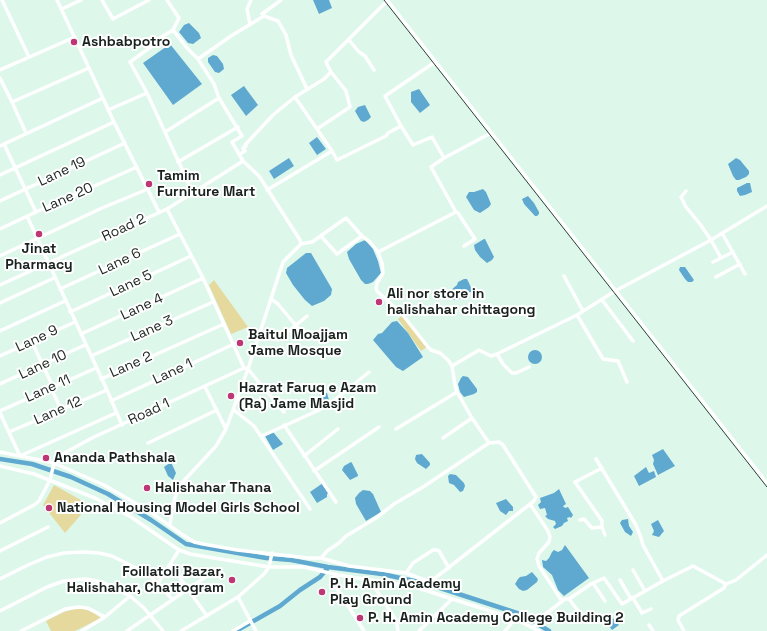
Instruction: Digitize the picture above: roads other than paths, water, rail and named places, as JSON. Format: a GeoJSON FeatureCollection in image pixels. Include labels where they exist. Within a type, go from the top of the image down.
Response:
{"type":"FeatureCollection","features":[{"type":"Feature","properties":{"kind":"street"},"geometry":{"type":"LineString","coordinates":[[2,0],[30,57]]}},
{"type":"Feature","properties":{"kind":"street"},"geometry":{"type":"LineString","coordinates":[[57,0],[102,98],[159,212]]}},
{"type":"Feature","properties":{"kind":"street"},"geometry":{"type":"LineString","coordinates":[[62,9],[81,0]]}},
{"type":"Feature","properties":{"kind":"street"},"geometry":{"type":"LineString","coordinates":[[102,0],[113,19],[149,0]]}},
{"type":"Feature","properties":{"kind":"street"},"geometry":{"type":"LineString","coordinates":[[168,0],[179,18],[173,30],[153,42],[155,44],[130,62],[147,93],[193,193]]}},
{"type":"Feature","properties":{"kind":"street"},"geometry":{"type":"LineString","coordinates":[[250,25],[247,9],[251,0]]}},
{"type":"Feature","properties":{"kind":"street"},"geometry":{"type":"LineString","coordinates":[[198,59],[231,36],[264,16],[262,14],[281,0]]}},
{"type":"Feature","properties":{"kind":"street"},"geometry":{"type":"LineString","coordinates":[[317,129],[350,107],[346,91],[331,72],[326,62],[387,0],[767,483]]}},
{"type":"Feature","properties":{"kind":"street"},"geometry":{"type":"LineString","coordinates":[[264,16],[278,21],[286,35],[291,56],[307,89]]}},
{"type":"Feature","properties":{"kind":"street"},"geometry":{"type":"LineString","coordinates":[[173,30],[186,48],[198,59],[214,84],[220,98],[242,136],[232,142],[243,161],[258,176],[300,240],[301,244]]}},
{"type":"Feature","properties":{"kind":"street"},"geometry":{"type":"LineString","coordinates":[[0,70],[75,38]]}},
{"type":"Feature","properties":{"kind":"street"},"geometry":{"type":"LineString","coordinates":[[349,40],[359,52],[365,56],[374,70]]}},
{"type":"Feature","properties":{"kind":"street"},"geometry":{"type":"LineString","coordinates":[[435,62],[385,96],[412,145],[432,137],[444,158]]}},
{"type":"Feature","properties":{"kind":"street"},"geometry":{"type":"LineString","coordinates":[[12,102],[89,68]]}},
{"type":"Feature","properties":{"kind":"street"},"geometry":{"type":"LineString","coordinates":[[240,154],[245,151],[243,148],[246,146],[245,145],[273,115],[295,97],[324,79],[331,72]]}},
{"type":"Feature","properties":{"kind":"street"},"geometry":{"type":"LineString","coordinates":[[0,78],[26,133]]}},
{"type":"Feature","properties":{"kind":"street"},"geometry":{"type":"LineString","coordinates":[[108,110],[147,93]]}},
{"type":"Feature","properties":{"kind":"street"},"geometry":{"type":"LineString","coordinates":[[295,97],[337,160],[386,136],[388,133],[401,126]]}},
{"type":"Feature","properties":{"kind":"street"},"geometry":{"type":"LineString","coordinates":[[0,146],[102,98]]}},
{"type":"Feature","properties":{"kind":"street"},"geometry":{"type":"LineString","coordinates":[[165,132],[220,98]]}},
{"type":"Feature","properties":{"kind":"street"},"geometry":{"type":"LineString","coordinates":[[0,175],[114,122]]}},
{"type":"Feature","properties":{"kind":"street"},"geometry":{"type":"LineString","coordinates":[[178,162],[238,127]]}},
{"type":"Feature","properties":{"kind":"street"},"geometry":{"type":"LineString","coordinates":[[464,246],[475,239],[456,212],[431,167],[444,158],[491,133]]}},
{"type":"Feature","properties":{"kind":"street","name":"Lane 19"},"geometry":{"type":"LineString","coordinates":[[0,201],[125,143]]}},
{"type":"Feature","properties":{"kind":"street"},"geometry":{"type":"LineString","coordinates":[[4,144],[36,212]]}},
{"type":"Feature","properties":{"kind":"street"},"geometry":{"type":"LineString","coordinates":[[267,190],[332,152]]}},
{"type":"Feature","properties":{"kind":"street","name":"Road 2"},"geometry":{"type":"LineString","coordinates":[[0,285],[167,209],[243,161]]}},
{"type":"Feature","properties":{"kind":"street","name":"Lane 20"},"geometry":{"type":"LineString","coordinates":[[0,229],[137,167]]}},
{"type":"Feature","properties":{"kind":"street"},"geometry":{"type":"LineString","coordinates":[[0,256],[148,189]]}},
{"type":"Feature","properties":{"kind":"street"},"geometry":{"type":"LineString","coordinates":[[686,191],[681,196],[682,200],[711,240],[721,258]]}},
{"type":"Feature","properties":{"kind":"street"},"geometry":{"type":"LineString","coordinates":[[452,366],[479,350],[491,356],[497,354],[577,315],[615,291],[711,240],[767,206]]}},
{"type":"Feature","properties":{"kind":"street"},"geometry":{"type":"LineString","coordinates":[[167,209],[203,278],[213,302],[246,368],[284,412]]}},
{"type":"Feature","properties":{"kind":"street"},"geometry":{"type":"LineString","coordinates":[[378,252],[456,212]]}},
{"type":"Feature","properties":{"kind":"street"},"geometry":{"type":"LineString","coordinates":[[27,216],[116,413],[123,424]]}},
{"type":"Feature","properties":{"kind":"street"},"geometry":{"type":"LineString","coordinates":[[170,525],[173,504],[179,486],[212,450],[226,428],[234,410],[246,368],[283,262],[301,244],[312,242],[346,218],[378,252],[382,263],[383,273],[377,283],[377,291],[402,314],[431,350],[440,353],[448,360],[452,366],[457,392],[489,443]]}},
{"type":"Feature","properties":{"kind":"street"},"geometry":{"type":"LineString","coordinates":[[722,233],[745,274]]}},
{"type":"Feature","properties":{"kind":"street","name":"Lane 6"},"geometry":{"type":"LineString","coordinates":[[60,289],[180,234]]}},
{"type":"Feature","properties":{"kind":"street"},"geometry":{"type":"LineString","coordinates":[[321,236],[337,254],[362,236]]}},
{"type":"Feature","properties":{"kind":"street"},"geometry":{"type":"LineString","coordinates":[[713,262],[733,252]]}},
{"type":"Feature","properties":{"kind":"street","name":"Lane 5"},"geometry":{"type":"LineString","coordinates":[[70,312],[192,256]]}},
{"type":"Feature","properties":{"kind":"street"},"geometry":{"type":"LineString","coordinates":[[716,277],[740,264]]}},
{"type":"Feature","properties":{"kind":"street"},"geometry":{"type":"LineString","coordinates":[[564,276],[583,311]]}},
{"type":"Feature","properties":{"kind":"street"},"geometry":{"type":"LineString","coordinates":[[0,303],[54,278]]}},
{"type":"Feature","properties":{"kind":"street","name":"Lane 4"},"geometry":{"type":"LineString","coordinates":[[81,334],[203,278]]}},
{"type":"Feature","properties":{"kind":"street"},"geometry":{"type":"LineString","coordinates":[[271,299],[278,304],[303,334]]}},
{"type":"Feature","properties":{"kind":"street"},"geometry":{"type":"LineString","coordinates":[[602,300],[633,341]]}},
{"type":"Feature","properties":{"kind":"street"},"geometry":{"type":"LineString","coordinates":[[0,331],[65,301]]}},
{"type":"Feature","properties":{"kind":"street","name":"Lane 3"},"geometry":{"type":"LineString","coordinates":[[90,356],[213,302]]}},
{"type":"Feature","properties":{"kind":"street"},"geometry":{"type":"LineString","coordinates":[[577,315],[603,359],[618,361],[627,382]]}},
{"type":"Feature","properties":{"kind":"street"},"geometry":{"type":"LineString","coordinates":[[278,340],[307,316]]}},
{"type":"Feature","properties":{"kind":"street","name":"Lane 9"},"geometry":{"type":"LineString","coordinates":[[0,356],[75,322]]}},
{"type":"Feature","properties":{"kind":"street","name":"Lane 3"},"geometry":{"type":"LineString","coordinates":[[161,352],[224,324]]}},
{"type":"Feature","properties":{"kind":"street"},"geometry":{"type":"LineString","coordinates":[[32,342],[61,409]]}},
{"type":"Feature","properties":{"kind":"street","name":"Lane 1"},"geometry":{"type":"LineString","coordinates":[[111,400],[234,344]]}},
{"type":"Feature","properties":{"kind":"street","name":"Lane 10"},"geometry":{"type":"LineString","coordinates":[[0,384],[86,345]]}},
{"type":"Feature","properties":{"kind":"street","name":"Lane 2"},"geometry":{"type":"LineString","coordinates":[[101,379],[161,352]]}},
{"type":"Feature","properties":{"kind":"street"},"geometry":{"type":"LineString","coordinates":[[497,354],[503,364],[512,373],[516,373],[529,367]]}},
{"type":"Feature","properties":{"kind":"street","name":"Lane 11"},"geometry":{"type":"LineString","coordinates":[[0,412],[96,368]]}},
{"type":"Feature","properties":{"kind":"street","name":"Road 1"},"geometry":{"type":"LineString","coordinates":[[54,464],[57,457],[92,438],[246,368]]}},
{"type":"Feature","properties":{"kind":"street"},"geometry":{"type":"LineString","coordinates":[[262,436],[319,410],[332,402],[369,372]]}},
{"type":"Feature","properties":{"kind":"street"},"geometry":{"type":"LineString","coordinates":[[205,387],[226,428]]}},
{"type":"Feature","properties":{"kind":"street","name":"Lane 12"},"geometry":{"type":"LineString","coordinates":[[9,432],[106,390]]}},
{"type":"Feature","properties":{"kind":"street"},"geometry":{"type":"LineString","coordinates":[[396,429],[457,392]]}},
{"type":"Feature","properties":{"kind":"street"},"geometry":{"type":"LineString","coordinates":[[148,443],[217,410]]}},
{"type":"Feature","properties":{"kind":"street"},"geometry":{"type":"LineString","coordinates":[[234,410],[254,426],[262,436],[310,509]]}},
{"type":"Feature","properties":{"kind":"street"},"geometry":{"type":"LineString","coordinates":[[0,412],[20,456]]}},
{"type":"Feature","properties":{"kind":"street"},"geometry":{"type":"LineString","coordinates":[[20,456],[116,413]]}},
{"type":"Feature","properties":{"kind":"street"},"geometry":{"type":"LineString","coordinates":[[443,438],[472,418]]}},
{"type":"Feature","properties":{"kind":"street"},"geometry":{"type":"LineString","coordinates":[[0,426],[5,423]]}},
{"type":"Feature","properties":{"kind":"street"},"geometry":{"type":"LineString","coordinates":[[284,425],[336,502]]}},
{"type":"Feature","properties":{"kind":"street"},"geometry":{"type":"LineString","coordinates":[[314,470],[379,427]]}},
{"type":"Feature","properties":{"kind":"street"},"geometry":{"type":"LineString","coordinates":[[304,456],[338,429]]}},
{"type":"Feature","properties":{"kind":"street"},"geometry":{"type":"LineString","coordinates":[[321,558],[327,551],[346,536],[376,518],[394,504],[424,487],[489,443],[499,442],[503,445],[536,497],[530,504],[423,590]]}},
{"type":"Feature","properties":{"kind":"street"},"geometry":{"type":"LineString","coordinates":[[0,452],[54,464],[104,485],[149,511],[194,542],[237,550],[308,558],[321,558],[349,566],[406,573],[430,583]]}},
{"type":"Feature","properties":{"kind":"street"},"geometry":{"type":"LineString","coordinates":[[596,459],[636,525],[643,545],[663,581]]}},
{"type":"Feature","properties":{"kind":"street"},"geometry":{"type":"LineString","coordinates":[[0,522],[39,501],[50,480],[54,464]]}},
{"type":"Feature","properties":{"kind":"street"},"geometry":{"type":"LineString","coordinates":[[0,466],[50,480],[95,498],[131,517],[179,550],[197,555],[270,565],[304,567],[329,573],[415,587],[515,619],[539,631]]}},
{"type":"Feature","properties":{"kind":"street"},"geometry":{"type":"LineString","coordinates":[[602,468],[575,482],[602,521],[602,527],[605,534]]}},
{"type":"Feature","properties":{"kind":"street"},"geometry":{"type":"LineString","coordinates":[[530,504],[548,531],[550,537],[549,542],[539,553],[537,559],[539,566],[562,601]]}},
{"type":"Feature","properties":{"kind":"street"},"geometry":{"type":"LineString","coordinates":[[580,520],[584,518],[592,528],[602,527]]}},
{"type":"Feature","properties":{"kind":"street"},"geometry":{"type":"LineString","coordinates":[[0,551],[48,527]]}},
{"type":"Feature","properties":{"kind":"street"},"geometry":{"type":"LineString","coordinates":[[158,583],[171,565],[179,550]]}},
{"type":"Feature","properties":{"kind":"street"},"geometry":{"type":"LineString","coordinates":[[406,573],[413,563],[433,550],[439,551],[449,568]]}},
{"type":"Feature","properties":{"kind":"street"},"geometry":{"type":"LineString","coordinates":[[0,579],[47,557],[64,553],[99,553],[112,556],[146,574],[158,583],[172,599]]}},
{"type":"Feature","properties":{"kind":"street"},"geometry":{"type":"LineString","coordinates":[[181,631],[238,597],[264,574],[270,565],[272,554]]}},
{"type":"Feature","properties":{"kind":"street"},"geometry":{"type":"LineString","coordinates":[[684,631],[678,620],[679,616],[724,588],[726,584],[736,580],[767,555]]}},
{"type":"Feature","properties":{"kind":"street"},"geometry":{"type":"LineString","coordinates":[[171,565],[207,616]]}},
{"type":"Feature","properties":{"kind":"street"},"geometry":{"type":"LineString","coordinates":[[533,628],[562,601],[569,599],[593,583],[604,578],[622,604],[693,566],[726,584]]}},
{"type":"Feature","properties":{"kind":"street"},"geometry":{"type":"LineString","coordinates":[[633,570],[645,591]]}},
{"type":"Feature","properties":{"kind":"street"},"geometry":{"type":"LineString","coordinates":[[127,631],[210,574]]}},
{"type":"Feature","properties":{"kind":"street"},"geometry":{"type":"LineString","coordinates":[[338,574],[334,582],[336,587],[364,631]]}},
{"type":"Feature","properties":{"kind":"street"},"geometry":{"type":"LineString","coordinates":[[0,611],[47,587],[64,581],[85,579],[102,582],[130,596],[144,608],[163,631]]}},
{"type":"Feature","properties":{"kind":"street"},"geometry":{"type":"LineString","coordinates":[[372,580],[376,591],[396,620],[398,631]]}},
{"type":"Feature","properties":{"kind":"street"},"geometry":{"type":"LineString","coordinates":[[620,580],[642,613],[651,609]]}},
{"type":"Feature","properties":{"kind":"street"},"geometry":{"type":"LineString","coordinates":[[593,583],[604,601]]}},
{"type":"Feature","properties":{"kind":"street"},"geometry":{"type":"LineString","coordinates":[[82,631],[105,617],[130,596]]}},
{"type":"Feature","properties":{"kind":"street"},"geometry":{"type":"LineString","coordinates":[[238,597],[256,631]]}},
{"type":"Feature","properties":{"kind":"street"},"geometry":{"type":"LineString","coordinates":[[419,631],[452,599]]}},
{"type":"Feature","properties":{"kind":"street"},"geometry":{"type":"LineString","coordinates":[[569,599],[582,616]]}},
{"type":"Feature","properties":{"kind":"street"},"geometry":{"type":"LineString","coordinates":[[21,631],[65,609],[78,607],[88,608],[105,617]]}},
{"type":"Feature","properties":{"kind":"street"},"geometry":{"type":"LineString","coordinates":[[505,631],[515,619]]}},
{"type":"Feature","properties":{"kind":"street"},"geometry":{"type":"LineString","coordinates":[[233,631],[250,621]]}},
{"type":"Feature","properties":{"kind":"street"},"geometry":{"type":"LineString","coordinates":[[649,625],[653,631]]}},
{"type":"Feature","properties":{"kind":"water"},"geometry":{"type":"Polygon","coordinates":[[[313,0],[329,0],[332,8],[319,14],[313,0]]]}},
{"type":"Feature","properties":{"kind":"water"},"geometry":{"type":"Polygon","coordinates":[[[189,23],[199,33],[201,38],[193,44],[188,43],[179,32],[184,25],[189,23]]]}},
{"type":"Feature","properties":{"kind":"water"},"geometry":{"type":"Polygon","coordinates":[[[170,44],[202,84],[173,105],[143,63],[170,44]]]}},
{"type":"Feature","properties":{"kind":"water"},"geometry":{"type":"Polygon","coordinates":[[[213,55],[217,56],[223,64],[224,69],[219,73],[215,72],[208,62],[208,58],[213,55]]]}},
{"type":"Feature","properties":{"kind":"water"},"geometry":{"type":"Polygon","coordinates":[[[244,86],[258,105],[246,116],[231,95],[244,86]]]}},
{"type":"Feature","properties":{"kind":"water"},"geometry":{"type":"Polygon","coordinates":[[[419,89],[430,105],[420,113],[411,102],[411,92],[419,89]]]}},
{"type":"Feature","properties":{"kind":"water"},"geometry":{"type":"Polygon","coordinates":[[[365,105],[371,117],[364,122],[361,121],[355,111],[358,107],[365,105]]]}},
{"type":"Feature","properties":{"kind":"water"},"geometry":{"type":"Polygon","coordinates":[[[317,137],[326,149],[317,155],[309,143],[317,137]]]}},
{"type":"Feature","properties":{"kind":"water"},"geometry":{"type":"Polygon","coordinates":[[[289,158],[294,166],[274,179],[269,171],[289,158]]]}},
{"type":"Feature","properties":{"kind":"water"},"geometry":{"type":"Polygon","coordinates":[[[736,158],[740,160],[749,171],[749,174],[746,177],[739,180],[736,180],[733,176],[728,164],[736,158]]]}},
{"type":"Feature","properties":{"kind":"water"},"geometry":{"type":"Polygon","coordinates":[[[750,183],[752,192],[740,196],[737,188],[750,183]]]}},
{"type":"Feature","properties":{"kind":"water"},"geometry":{"type":"Polygon","coordinates":[[[483,189],[486,192],[491,204],[480,213],[474,210],[466,197],[469,192],[483,189]]]}},
{"type":"Feature","properties":{"kind":"water"},"geometry":{"type":"Polygon","coordinates":[[[528,196],[539,212],[537,216],[535,216],[524,204],[522,199],[528,196]]]}},
{"type":"Feature","properties":{"kind":"water"},"geometry":{"type":"Polygon","coordinates":[[[484,239],[494,257],[487,263],[480,257],[475,250],[474,245],[484,239]]]}},
{"type":"Feature","properties":{"kind":"water"},"geometry":{"type":"Polygon","coordinates":[[[365,240],[373,249],[381,273],[373,282],[368,284],[365,284],[361,280],[349,259],[347,252],[356,244],[365,240]]]}},
{"type":"Feature","properties":{"kind":"water"},"geometry":{"type":"Polygon","coordinates":[[[306,253],[311,253],[332,289],[331,295],[324,301],[312,306],[293,285],[286,273],[287,268],[306,253]]]}},
{"type":"Feature","properties":{"kind":"water"},"geometry":{"type":"Polygon","coordinates":[[[680,267],[685,267],[694,280],[692,282],[688,282],[685,279],[679,270],[680,267]]]}},
{"type":"Feature","properties":{"kind":"water"},"geometry":{"type":"Polygon","coordinates":[[[467,279],[472,290],[471,292],[465,292],[459,300],[453,300],[450,296],[451,290],[457,285],[458,282],[467,279]]]}},
{"type":"Feature","properties":{"kind":"water"},"geometry":{"type":"Polygon","coordinates":[[[397,321],[408,333],[423,357],[403,371],[396,367],[373,340],[392,322],[397,321]]]}},
{"type":"Feature","properties":{"kind":"water"},"geometry":{"type":"Polygon","coordinates":[[[535,350],[540,352],[542,357],[540,362],[535,364],[530,362],[528,357],[530,352],[535,350]]]}},
{"type":"Feature","properties":{"kind":"water"},"geometry":{"type":"Polygon","coordinates":[[[463,376],[468,377],[477,389],[477,392],[464,397],[460,392],[458,384],[463,376]]]}},
{"type":"Feature","properties":{"kind":"water"},"geometry":{"type":"Polygon","coordinates":[[[327,393],[329,400],[317,406],[313,399],[327,393]]]}},
{"type":"Feature","properties":{"kind":"water"},"geometry":{"type":"Polygon","coordinates":[[[273,432],[283,444],[273,450],[265,436],[273,432]]]}},
{"type":"Feature","properties":{"kind":"water"},"geometry":{"type":"Polygon","coordinates":[[[663,449],[675,466],[658,475],[653,464],[654,460],[652,455],[663,449]]]}},
{"type":"Feature","properties":{"kind":"water"},"geometry":{"type":"Polygon","coordinates":[[[422,454],[430,463],[426,469],[417,463],[415,459],[416,455],[422,454]]]}},
{"type":"Feature","properties":{"kind":"water"},"geometry":{"type":"Polygon","coordinates":[[[171,462],[176,473],[173,480],[168,476],[164,467],[171,462]]]}},
{"type":"Feature","properties":{"kind":"water"},"geometry":{"type":"Polygon","coordinates":[[[351,462],[358,476],[350,480],[342,470],[344,466],[351,462]]]}},
{"type":"Feature","properties":{"kind":"water"},"geometry":{"type":"Polygon","coordinates":[[[646,467],[649,473],[654,471],[656,477],[639,486],[634,476],[646,467]]]}},
{"type":"Feature","properties":{"kind":"water"},"geometry":{"type":"Polygon","coordinates":[[[450,474],[456,475],[464,483],[465,486],[463,491],[460,492],[454,485],[449,483],[448,476],[450,474]]]}},
{"type":"Feature","properties":{"kind":"water"},"geometry":{"type":"Polygon","coordinates":[[[323,483],[329,493],[327,494],[327,497],[317,503],[310,492],[323,483]]]}},
{"type":"Feature","properties":{"kind":"water"},"geometry":{"type":"Polygon","coordinates":[[[559,489],[566,504],[563,506],[565,508],[568,507],[573,515],[571,518],[567,518],[568,521],[562,526],[555,529],[553,527],[556,524],[555,521],[548,519],[545,516],[547,515],[545,508],[540,509],[538,505],[541,502],[540,498],[554,493],[559,489]]]}},
{"type":"Feature","properties":{"kind":"water"},"geometry":{"type":"Polygon","coordinates":[[[363,490],[370,491],[373,494],[381,512],[366,521],[356,504],[355,498],[363,490]]]}},
{"type":"Feature","properties":{"kind":"water"},"geometry":{"type":"Polygon","coordinates":[[[506,499],[513,507],[513,511],[509,511],[506,515],[500,511],[496,503],[506,499]]]}},
{"type":"Feature","properties":{"kind":"water"},"geometry":{"type":"Polygon","coordinates":[[[628,519],[629,526],[633,532],[631,536],[625,532],[620,523],[622,520],[628,519]]]}},
{"type":"Feature","properties":{"kind":"water"},"geometry":{"type":"Polygon","coordinates":[[[658,520],[664,531],[659,537],[652,535],[654,531],[651,524],[658,520]]]}},
{"type":"Feature","properties":{"kind":"water"},"geometry":{"type":"Polygon","coordinates":[[[565,545],[589,578],[564,596],[558,590],[552,575],[543,567],[542,560],[546,561],[554,550],[558,552],[562,550],[565,545]]]}},
{"type":"Feature","properties":{"kind":"water"},"geometry":{"type":"Polygon","coordinates":[[[532,572],[538,579],[537,582],[527,590],[523,591],[519,589],[515,584],[518,579],[532,572]]]}},
{"type":"Feature","properties":{"kind":"water"},"geometry":{"type":"Polygon","coordinates":[[[610,615],[619,625],[612,630],[604,619],[610,615]]]}},
{"type":"Feature","properties":{"kind":"waterway"},"geometry":{"type":"LineString","coordinates":[[0,459],[32,464],[71,477],[108,494],[151,520],[186,544],[266,558],[291,560],[328,567],[382,574],[428,584],[523,615],[549,631]]}},
{"type":"Feature","properties":{"kind":"waterway"},"geometry":{"type":"LineString","coordinates":[[236,631],[280,606],[300,590],[320,577],[327,569]]}},
{"type":"Feature","properties":{"kind":"railway"},"geometry":{"type":"LineString","coordinates":[[384,0],[767,487]]}},
{"type":"Feature","properties":{"kind":"place","name":"Ashbabpotro"},"geometry":{"type":"Point","coordinates":[74,42]}},
{"type":"Feature","properties":{"kind":"place","name":"Tamim Furniture Mart"},"geometry":{"type":"Point","coordinates":[149,184]}},
{"type":"Feature","properties":{"kind":"place","name":"Jinat Pharmacy"},"geometry":{"type":"Point","coordinates":[39,234]}},
{"type":"Feature","properties":{"kind":"place","name":"Ali nor store in halishahar chittagong"},"geometry":{"type":"Point","coordinates":[379,302]}},
{"type":"Feature","properties":{"kind":"place","name":"Baitul Moajjam Jame Mosque"},"geometry":{"type":"Point","coordinates":[240,343]}},
{"type":"Feature","properties":{"kind":"place","name":"Hazrat Faruq e Azam (Ra) Jame Masjid"},"geometry":{"type":"Point","coordinates":[231,396]}},
{"type":"Feature","properties":{"kind":"place","name":"Ananda Pathshala"},"geometry":{"type":"Point","coordinates":[46,458]}},
{"type":"Feature","properties":{"kind":"place","name":"Halishahar Thana"},"geometry":{"type":"Point","coordinates":[147,488]}},
{"type":"Feature","properties":{"kind":"place","name":"National Housing Model Girls School"},"geometry":{"type":"Point","coordinates":[49,508]}},
{"type":"Feature","properties":{"kind":"place","name":"Foillatoli Bazar, Halishahar, Chattogram"},"geometry":{"type":"Point","coordinates":[232,580]}},
{"type":"Feature","properties":{"kind":"place","name":"P. H. Amin Academy Play Ground"},"geometry":{"type":"Point","coordinates":[322,592]}},
{"type":"Feature","properties":{"kind":"place","name":"P. H. Amin Academy College Building 2"},"geometry":{"type":"Point","coordinates":[360,618]}}]}
